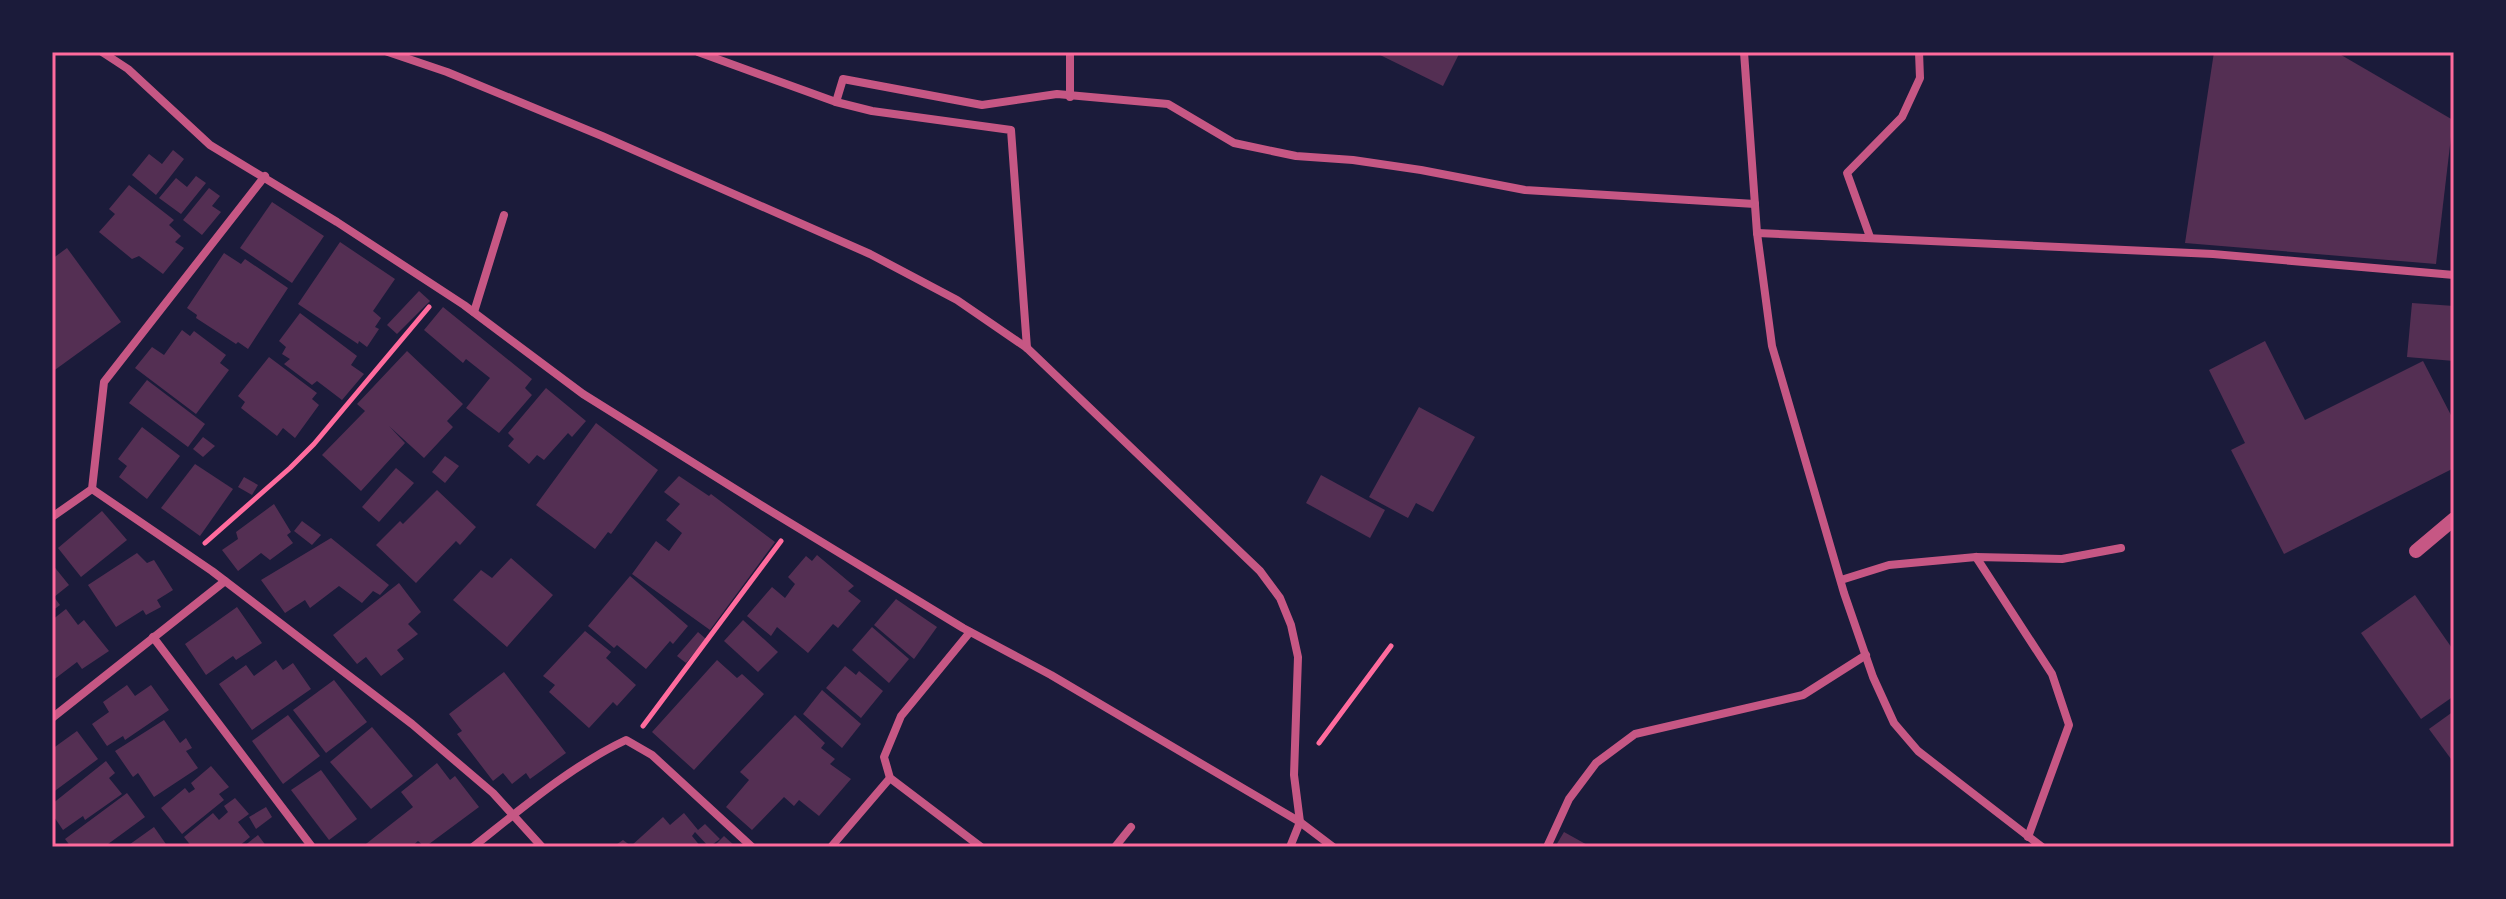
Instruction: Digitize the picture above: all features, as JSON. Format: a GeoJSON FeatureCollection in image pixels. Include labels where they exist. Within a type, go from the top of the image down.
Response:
{"type":"FeatureCollection","features":[{"type":"Feature","properties":{"kind":"street"},"geometry":{"type":"LineString","coordinates":[[102,52],[128,69],[210,145],[265,176],[474,312],[583,394],[970,632],[1051,675],[1300,822],[1333,847]]}},
{"type":"Feature","properties":{"kind":"street"},"geometry":{"type":"LineString","coordinates":[[388,52],[447,72],[602,136],[870,254],[957,300],[1027,348],[1260,571],[1280,598],[1291,625],[1298,657],[1294,775],[1300,822],[1290,847]]}},
{"type":"Feature","properties":{"kind":"street"},"geometry":{"type":"LineString","coordinates":[[698,52],[836,102],[872,111],[1011,130],[1027,348]]}},
{"type":"Feature","properties":{"kind":"street"},"geometry":{"type":"LineString","coordinates":[[1070,52],[1070,97]]}},
{"type":"Feature","properties":{"kind":"street"},"geometry":{"type":"LineString","coordinates":[[1744,52],[1757,233],[1772,346],[1866,655],[1894,723],[1918,751],[2042,847]]}},
{"type":"Feature","properties":{"kind":"street"},"geometry":{"type":"LineString","coordinates":[[1870,237],[1847,173],[1902,117],[1920,78],[1919,52]]}},
{"type":"Feature","properties":{"kind":"street"},"geometry":{"type":"LineString","coordinates":[[836,102],[843,79],[982,105],[1057,94],[1168,104],[1234,143],[1296,156],[1421,170],[1525,190],[1755,204]]}},
{"type":"Feature","properties":{"kind":"street"},"geometry":{"type":"LineString","coordinates":[[52,517],[92,489],[104,382],[265,176]]}},
{"type":"Feature","properties":{"kind":"street"},"geometry":{"type":"LineString","coordinates":[[474,312],[504,215]]}},
{"type":"Feature","properties":{"kind":"street"},"geometry":{"type":"LineString","coordinates":[[1757,233],[2213,254],[2454,275]]}},
{"type":"Feature","properties":{"kind":"street"},"geometry":{"type":"LineString","coordinates":[[92,489],[225,581],[412,724],[493,793],[542,847]]}},
{"type":"Feature","properties":{"kind":"street"},"geometry":{"type":"LineString","coordinates":[[2416,551],[2454,519]]}},
{"type":"Feature","properties":{"kind":"street"},"geometry":{"type":"LineString","coordinates":[[1841,580],[1889,565],[1976,557],[2062,559],[2121,548]]}},
{"type":"Feature","properties":{"kind":"street"},"geometry":{"type":"LineString","coordinates":[[1976,557],[2052,674],[2069,725],[2028,837]]}},
{"type":"Feature","properties":{"kind":"street"},"geometry":{"type":"LineString","coordinates":[[52,718],[225,581]]}},
{"type":"Feature","properties":{"kind":"street"},"geometry":{"type":"LineString","coordinates":[[970,632],[901,716],[884,757],[890,778],[981,847]]}},
{"type":"Feature","properties":{"kind":"street"},"geometry":{"type":"LineString","coordinates":[[153,637],[312,847]]}},
{"type":"Feature","properties":{"kind":"street"},"geometry":{"type":"LineString","coordinates":[[1547,847],[1569,799],[1596,763],[1635,734],[1803,695],[1866,655]]}},
{"type":"Feature","properties":{"kind":"street"},"geometry":{"type":"LineString","coordinates":[[473,847],[513,815],[606,750],[626,740],[652,755],[752,847]]}},
{"type":"Feature","properties":{"kind":"street"},"geometry":{"type":"LineString","coordinates":[[831,847],[890,778]]}},
{"type":"Feature","properties":{"kind":"street"},"geometry":{"type":"LineString","coordinates":[[1115,847],[1131,827]]}},
{"type":"Feature","properties":{"kind":"path"},"geometry":{"type":"LineString","coordinates":[[190,557],[314,444],[442,291]]}},
{"type":"Feature","properties":{"kind":"path"},"geometry":{"type":"LineString","coordinates":[[631,742],[793,525]]}},
{"type":"Feature","properties":{"kind":"path"},"geometry":{"type":"LineString","coordinates":[[1294,775],[1391,646]]}},
{"type":"Feature","properties":{"kind":"building"},"geometry":{"type":"Polygon","coordinates":[[[1374,52],[1460,52],[1443,86],[1374,52]]]}},
{"type":"Feature","properties":{"kind":"building"},"geometry":{"type":"Polygon","coordinates":[[[2214,52],[2336,52],[2453,120],[2436,264],[2185,243],[2214,52]]]}},
{"type":"Feature","properties":{"kind":"building"},"geometry":{"type":"Polygon","coordinates":[[[173,150],[184,159],[156,195],[132,175],[149,154],[162,164],[173,150]]]}},
{"type":"Feature","properties":{"kind":"building"},"geometry":{"type":"Polygon","coordinates":[[[196,176],[206,183],[181,214],[159,198],[176,178],[187,187],[196,176]]]}},
{"type":"Feature","properties":{"kind":"building"},"geometry":{"type":"Polygon","coordinates":[[[129,185],[174,220],[169,225],[181,236],[175,242],[184,248],[163,274],[139,256],[132,259],[99,232],[115,214],[109,209],[129,185]]]}},
{"type":"Feature","properties":{"kind":"building"},"geometry":{"type":"Polygon","coordinates":[[[209,188],[220,196],[212,206],[221,212],[202,235],[183,220],[209,188]]]}},
{"type":"Feature","properties":{"kind":"building"},"geometry":{"type":"Polygon","coordinates":[[[272,202],[324,236],[292,283],[240,248],[272,202]]]}},
{"type":"Feature","properties":{"kind":"building"},"geometry":{"type":"Polygon","coordinates":[[[340,242],[395,279],[373,311],[381,318],[375,327],[379,329],[367,347],[298,304],[340,242]]]}},
{"type":"Feature","properties":{"kind":"building"},"geometry":{"type":"Polygon","coordinates":[[[67,248],[121,322],[52,372],[52,259],[67,248]]]}},
{"type":"Feature","properties":{"kind":"building"},"geometry":{"type":"Polygon","coordinates":[[[224,253],[241,264],[245,259],[288,288],[248,349],[196,318],[197,315],[187,308],[224,253]]]}},
{"type":"Feature","properties":{"kind":"building"},"geometry":{"type":"Polygon","coordinates":[[[419,291],[430,301],[397,334],[387,325],[419,291]]]}},
{"type":"Feature","properties":{"kind":"building"},"geometry":{"type":"Polygon","coordinates":[[[2412,303],[2454,306],[2454,361],[2407,357],[2412,303]]]}},
{"type":"Feature","properties":{"kind":"building"},"geometry":{"type":"Polygon","coordinates":[[[443,307],[532,379],[525,388],[532,395],[499,433],[466,408],[490,378],[466,359],[463,363],[424,330],[443,307]]]}},
{"type":"Feature","properties":{"kind":"building"},"geometry":{"type":"Polygon","coordinates":[[[300,313],[357,356],[351,365],[364,374],[342,400],[317,381],[312,385],[284,364],[290,359],[282,354],[286,347],[279,341],[300,313]]]}},
{"type":"Feature","properties":{"kind":"building"},"geometry":{"type":"Polygon","coordinates":[[[182,330],[190,336],[194,331],[226,355],[220,363],[229,370],[196,414],[135,368],[152,347],[164,355],[182,330]]]}},
{"type":"Feature","properties":{"kind":"building"},"geometry":{"type":"Polygon","coordinates":[[[2265,341],[2305,420],[2423,361],[2454,421],[2454,468],[2284,554],[2231,450],[2245,443],[2209,370],[2265,341]]]}},
{"type":"Feature","properties":{"kind":"building"},"geometry":{"type":"Polygon","coordinates":[[[407,351],[463,404],[447,421],[453,427],[424,458],[389,426],[405,443],[361,491],[322,455],[365,411],[357,404],[407,351]]]}},
{"type":"Feature","properties":{"kind":"building"},"geometry":{"type":"Polygon","coordinates":[[[269,357],[317,393],[312,399],[319,405],[295,438],[283,428],[277,436],[241,408],[245,402],[238,396],[269,357]]]}},
{"type":"Feature","properties":{"kind":"building"},"geometry":{"type":"Polygon","coordinates":[[[147,380],[205,424],[188,447],[129,403],[147,380]]]}},
{"type":"Feature","properties":{"kind":"building"},"geometry":{"type":"Polygon","coordinates":[[[546,388],[586,421],[572,437],[568,433],[544,460],[537,455],[529,464],[508,446],[514,439],[508,433],[546,388]]]}},
{"type":"Feature","properties":{"kind":"building"},"geometry":{"type":"Polygon","coordinates":[[[1419,407],[1475,437],[1433,512],[1416,503],[1408,518],[1369,497],[1419,407]]]}},
{"type":"Feature","properties":{"kind":"building"},"geometry":{"type":"Polygon","coordinates":[[[596,423],[658,470],[611,534],[608,532],[595,549],[536,505],[596,423]]]}},
{"type":"Feature","properties":{"kind":"building"},"geometry":{"type":"Polygon","coordinates":[[[142,427],[180,456],[147,499],[119,477],[127,466],[118,459],[142,427]]]}},
{"type":"Feature","properties":{"kind":"building"},"geometry":{"type":"Polygon","coordinates":[[[203,437],[215,446],[203,457],[193,449],[203,437]]]}},
{"type":"Feature","properties":{"kind":"building"},"geometry":{"type":"Polygon","coordinates":[[[445,456],[459,466],[445,483],[432,472],[445,456]]]}},
{"type":"Feature","properties":{"kind":"building"},"geometry":{"type":"Polygon","coordinates":[[[195,464],[233,489],[200,536],[161,508],[195,464]]]}},
{"type":"Feature","properties":{"kind":"building"},"geometry":{"type":"Polygon","coordinates":[[[396,468],[414,483],[379,522],[362,507],[396,468]]]}},
{"type":"Feature","properties":{"kind":"building"},"geometry":{"type":"Polygon","coordinates":[[[1321,475],[1385,510],[1370,538],[1306,503],[1321,475]]]}},
{"type":"Feature","properties":{"kind":"building"},"geometry":{"type":"Polygon","coordinates":[[[679,476],[709,496],[711,494],[775,542],[710,630],[632,574],[656,541],[669,551],[682,533],[666,520],[680,504],[664,492],[679,476]]]}},
{"type":"Feature","properties":{"kind":"building"},"geometry":{"type":"Polygon","coordinates":[[[244,477],[258,485],[252,495],[238,487],[244,477]]]}},
{"type":"Feature","properties":{"kind":"building"},"geometry":{"type":"Polygon","coordinates":[[[437,490],[476,527],[460,545],[456,541],[416,583],[376,545],[400,521],[403,524],[437,490]]]}},
{"type":"Feature","properties":{"kind":"building"},"geometry":{"type":"Polygon","coordinates":[[[274,504],[291,532],[287,535],[293,543],[270,560],[261,553],[238,571],[222,550],[238,539],[236,532],[274,504]]]}},
{"type":"Feature","properties":{"kind":"building"},"geometry":{"type":"Polygon","coordinates":[[[102,511],[127,540],[81,577],[58,548],[102,511]]]}},
{"type":"Feature","properties":{"kind":"building"},"geometry":{"type":"Polygon","coordinates":[[[302,521],[321,535],[312,545],[294,531],[302,521]]]}},
{"type":"Feature","properties":{"kind":"building"},"geometry":{"type":"Polygon","coordinates":[[[331,538],[389,585],[380,595],[373,591],[362,603],[339,586],[310,608],[305,600],[285,613],[261,580],[331,538]]]}},
{"type":"Feature","properties":{"kind":"building"},"geometry":{"type":"Polygon","coordinates":[[[137,553],[147,563],[154,560],[173,590],[157,600],[161,607],[146,615],[143,610],[116,627],[88,585],[137,553]]]}},
{"type":"Feature","properties":{"kind":"building"},"geometry":{"type":"Polygon","coordinates":[[[817,555],[854,586],[848,591],[861,601],[838,628],[833,624],[808,653],[777,627],[771,636],[747,616],[772,587],[785,598],[795,584],[788,577],[806,556],[812,561],[817,555]]]}},
{"type":"Feature","properties":{"kind":"building"},"geometry":{"type":"Polygon","coordinates":[[[511,558],[553,595],[507,647],[453,600],[481,570],[492,578],[511,558]]]}},
{"type":"Feature","properties":{"kind":"building"},"geometry":{"type":"Polygon","coordinates":[[[52,564],[69,585],[54,597],[60,605],[52,611],[52,564]]]}},
{"type":"Feature","properties":{"kind":"building"},"geometry":{"type":"Polygon","coordinates":[[[630,576],[688,626],[646,669],[588,626],[630,576]]]}},
{"type":"Feature","properties":{"kind":"building"},"geometry":{"type":"Polygon","coordinates":[[[399,583],[421,612],[408,624],[418,634],[397,650],[404,659],[381,676],[366,657],[357,664],[333,635],[399,583]]]}},
{"type":"Feature","properties":{"kind":"building"},"geometry":{"type":"Polygon","coordinates":[[[2415,595],[2454,651],[2454,696],[2421,719],[2361,633],[2415,595]]]}},
{"type":"Feature","properties":{"kind":"building"},"geometry":{"type":"Polygon","coordinates":[[[896,599],[937,627],[914,659],[874,625],[896,599]]]}},
{"type":"Feature","properties":{"kind":"building"},"geometry":{"type":"Polygon","coordinates":[[[237,607],[262,643],[236,660],[233,656],[206,675],[185,644],[237,607]]]}},
{"type":"Feature","properties":{"kind":"building"},"geometry":{"type":"Polygon","coordinates":[[[66,609],[78,625],[84,620],[109,651],[82,669],[77,662],[52,681],[52,620],[66,609]]]}},
{"type":"Feature","properties":{"kind":"building"},"geometry":{"type":"Polygon","coordinates":[[[743,620],[778,652],[758,672],[724,641],[743,620]]]}},
{"type":"Feature","properties":{"kind":"building"},"geometry":{"type":"Polygon","coordinates":[[[872,627],[909,659],[889,683],[852,650],[872,627]]]}},
{"type":"Feature","properties":{"kind":"building"},"geometry":{"type":"Polygon","coordinates":[[[585,631],[611,652],[606,658],[636,685],[617,706],[613,702],[589,728],[549,692],[555,685],[543,676],[585,631]]]}},
{"type":"Feature","properties":{"kind":"building"},"geometry":{"type":"Polygon","coordinates":[[[698,632],[706,639],[686,663],[677,656],[698,632]]]}},
{"type":"Feature","properties":{"kind":"building"},"geometry":{"type":"Polygon","coordinates":[[[276,660],[283,670],[293,663],[311,689],[252,730],[219,684],[246,665],[254,676],[276,660]]]}},
{"type":"Feature","properties":{"kind":"building"},"geometry":{"type":"Polygon","coordinates":[[[717,660],[737,678],[742,674],[764,694],[694,770],[652,732],[717,660]]]}},
{"type":"Feature","properties":{"kind":"building"},"geometry":{"type":"Polygon","coordinates":[[[845,666],[856,675],[859,671],[883,691],[861,718],[826,688],[845,666]]]}},
{"type":"Feature","properties":{"kind":"building"},"geometry":{"type":"Polygon","coordinates":[[[504,672],[566,753],[530,779],[526,773],[512,784],[503,773],[493,781],[457,734],[462,731],[449,714],[504,672]]]}},
{"type":"Feature","properties":{"kind":"building"},"geometry":{"type":"Polygon","coordinates":[[[334,680],[367,722],[326,753],[293,710],[334,680]]]}},
{"type":"Feature","properties":{"kind":"building"},"geometry":{"type":"Polygon","coordinates":[[[127,685],[135,696],[151,685],[169,710],[125,740],[123,736],[107,746],[92,724],[109,712],[103,702],[127,685]]]}},
{"type":"Feature","properties":{"kind":"building"},"geometry":{"type":"Polygon","coordinates":[[[822,690],[861,724],[842,748],[803,714],[822,690]]]}},
{"type":"Feature","properties":{"kind":"building"},"geometry":{"type":"Polygon","coordinates":[[[2454,711],[2454,757],[2451,759],[2429,729],[2454,711]]]}},
{"type":"Feature","properties":{"kind":"building"},"geometry":{"type":"Polygon","coordinates":[[[288,715],[320,756],[283,784],[252,741],[288,715]]]}},
{"type":"Feature","properties":{"kind":"building"},"geometry":{"type":"Polygon","coordinates":[[[795,715],[825,743],[821,748],[835,759],[830,764],[851,779],[819,816],[799,800],[794,806],[784,797],[752,830],[726,807],[749,780],[740,772],[795,715]]]}},
{"type":"Feature","properties":{"kind":"building"},"geometry":{"type":"Polygon","coordinates":[[[164,720],[180,743],[186,738],[192,748],[186,751],[198,768],[154,797],[138,773],[133,777],[115,751],[164,720]]]}},
{"type":"Feature","properties":{"kind":"building"},"geometry":{"type":"Polygon","coordinates":[[[372,727],[413,776],[371,809],[330,762],[372,727]]]}},
{"type":"Feature","properties":{"kind":"building"},"geometry":{"type":"Polygon","coordinates":[[[77,731],[98,759],[52,793],[52,749],[77,731]]]}},
{"type":"Feature","properties":{"kind":"building"},"geometry":{"type":"Polygon","coordinates":[[[106,761],[115,773],[109,778],[122,794],[85,820],[83,816],[63,830],[52,814],[52,804],[106,761]]]}},
{"type":"Feature","properties":{"kind":"building"},"geometry":{"type":"Polygon","coordinates":[[[437,763],[450,780],[455,776],[479,807],[425,847],[418,841],[411,847],[362,847],[413,807],[401,792],[437,763]]]}},
{"type":"Feature","properties":{"kind":"building"},"geometry":{"type":"Polygon","coordinates":[[[211,766],[229,787],[219,794],[224,800],[182,834],[161,808],[185,788],[189,793],[195,789],[191,783],[211,766]]]}},
{"type":"Feature","properties":{"kind":"building"},"geometry":{"type":"Polygon","coordinates":[[[321,770],[357,819],[329,840],[291,790],[321,770]]]}},
{"type":"Feature","properties":{"kind":"building"},"geometry":{"type":"Polygon","coordinates":[[[127,793],[145,817],[104,847],[71,847],[65,839],[127,793]]]}},
{"type":"Feature","properties":{"kind":"building"},"geometry":{"type":"Polygon","coordinates":[[[235,798],[249,814],[238,822],[250,837],[238,847],[192,847],[184,837],[213,813],[219,820],[228,812],[224,806],[235,798]]]}},
{"type":"Feature","properties":{"kind":"building"},"geometry":{"type":"Polygon","coordinates":[[[266,807],[272,817],[256,829],[249,817],[266,807]]]}},
{"type":"Feature","properties":{"kind":"building"},"geometry":{"type":"Polygon","coordinates":[[[684,813],[698,830],[705,824],[720,839],[709,847],[695,832],[692,836],[701,847],[613,847],[623,840],[631,846],[663,817],[670,825],[684,813]]]}},
{"type":"Feature","properties":{"kind":"building"},"geometry":{"type":"Polygon","coordinates":[[[154,827],[168,847],[126,847],[154,827]]]}},
{"type":"Feature","properties":{"kind":"building"},"geometry":{"type":"Polygon","coordinates":[[[1564,832],[1591,847],[1555,847],[1564,832]]]}},
{"type":"Feature","properties":{"kind":"building"},"geometry":{"type":"Polygon","coordinates":[[[258,835],[267,847],[243,847],[258,835]]]}},
{"type":"Feature","properties":{"kind":"building"},"geometry":{"type":"Polygon","coordinates":[[[724,836],[736,847],[713,847],[724,836]]]}}]}
